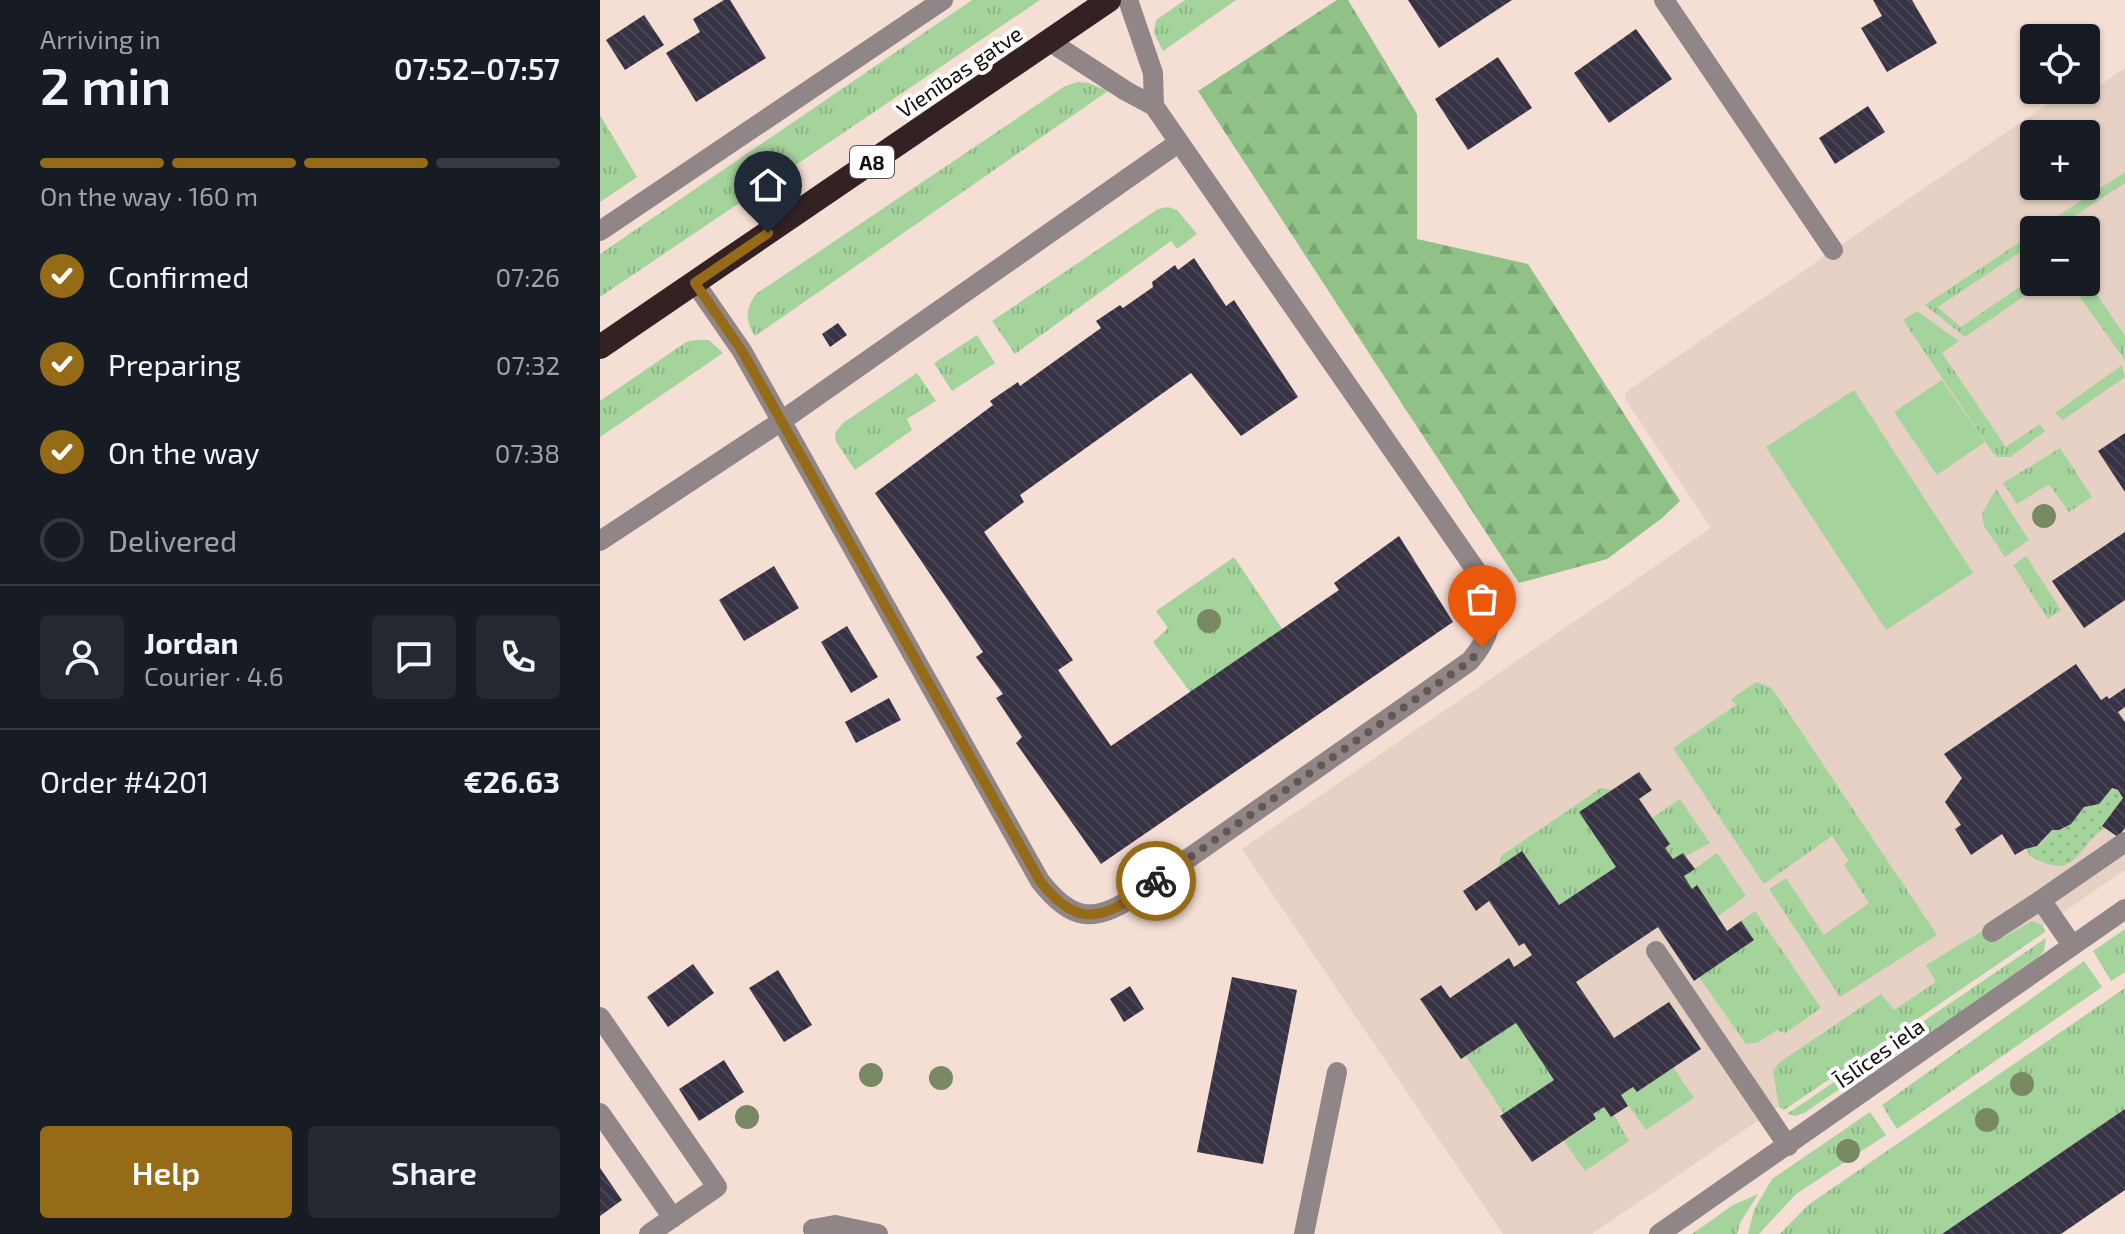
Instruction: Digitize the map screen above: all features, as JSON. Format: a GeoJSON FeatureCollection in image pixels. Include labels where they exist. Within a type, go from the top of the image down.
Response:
{"type":"FeatureCollection","features":[{"type":"Feature","properties":{"kind":"highway","name":"Vienības gatve"},"geometry":{"type":"LineString","coordinates":[[600,347],[1109,0]]}},
{"type":"Feature","properties":{"kind":"street"},"geometry":{"type":"LineString","coordinates":[[1128,0],[1153,73],[1154,106]]}},
{"type":"Feature","properties":{"kind":"street"},"geometry":{"type":"LineString","coordinates":[[1664,0],[1833,250]]}},
{"type":"Feature","properties":{"kind":"street"},"geometry":{"type":"LineString","coordinates":[[600,231],[933,3]]}},
{"type":"Feature","properties":{"kind":"street"},"geometry":{"type":"LineString","coordinates":[[695,283],[742,351],[1040,881],[1057,903],[1079,912],[1100,915],[1132,898],[1470,661],[1489,633],[1492,610],[1489,589],[1154,106],[1049,41]]}},
{"type":"Feature","properties":{"kind":"street"},"geometry":{"type":"LineString","coordinates":[[600,541],[780,422],[1178,143]]}},
{"type":"Feature","properties":{"kind":"street"},"geometry":{"type":"LineString","coordinates":[[1992,932],[2125,842]]}},
{"type":"Feature","properties":{"kind":"street"},"geometry":{"type":"LineString","coordinates":[[2041,900],[2072,945]]}},
{"type":"Feature","properties":{"kind":"street","name":"Īslīces iela"},"geometry":{"type":"LineString","coordinates":[[1659,1234],[2125,909]]}},
{"type":"Feature","properties":{"kind":"street"},"geometry":{"type":"LineString","coordinates":[[1656,951],[1788,1146]]}},
{"type":"Feature","properties":{"kind":"street"},"geometry":{"type":"LineString","coordinates":[[600,1017],[717,1187],[649,1234]]}},
{"type":"Feature","properties":{"kind":"street"},"geometry":{"type":"LineString","coordinates":[[1304,1234],[1337,1072]]}},
{"type":"Feature","properties":{"kind":"street"},"geometry":{"type":"LineString","coordinates":[[600,1113],[673,1218]]}},
{"type":"Feature","properties":{"kind":"street"},"geometry":{"type":"LineString","coordinates":[[815,1232],[835,1225],[878,1234]]}},
{"type":"Feature","properties":{"kind":"shaded area"},"geometry":{"type":"Polygon","coordinates":[[[2125,68],[2125,870],[1592,1234],[1503,1234],[1242,849],[1711,528],[1626,400],[1625,394],[1630,389],[2020,123],[2020,200],[2100,200],[2100,120],[2024,120],[2047,104],[2100,104],[2100,85],[2125,68]]]}},
{"type":"Feature","properties":{"kind":"green space"},"geometry":{"type":"Polygon","coordinates":[[[972,0],[1040,0],[600,297],[600,254],[972,0]]]}},
{"type":"Feature","properties":{"kind":"green space"},"geometry":{"type":"Polygon","coordinates":[[[1185,0],[1236,0],[1163,51],[1154,33],[1156,20],[1185,0]]]}},
{"type":"Feature","properties":{"kind":"green space"},"geometry":{"type":"Polygon","coordinates":[[[1337,0],[1348,0],[1417,114],[1417,239],[1528,264],[1680,501],[1607,559],[1519,583],[1198,91],[1337,0]]]}},
{"type":"Feature","properties":{"kind":"green space"},"geometry":{"type":"Polygon","coordinates":[[[1078,82],[1108,91],[755,336],[748,315],[756,294],[1065,86],[1078,82]]]}},
{"type":"Feature","properties":{"kind":"green space"},"geometry":{"type":"Polygon","coordinates":[[[600,115],[637,177],[600,202],[600,115]]]}},
{"type":"Feature","properties":{"kind":"green space"},"geometry":{"type":"Polygon","coordinates":[[[2125,172],[2125,183],[2100,199],[2100,188],[2125,172]]]}},
{"type":"Feature","properties":{"kind":"green space"},"geometry":{"type":"Polygon","coordinates":[[[2082,200],[2099,200],[2074,216],[2058,216],[2082,200]]]}},
{"type":"Feature","properties":{"kind":"green space"},"geometry":{"type":"Polygon","coordinates":[[[1168,207],[1177,210],[1197,234],[1177,249],[1171,241],[1015,354],[992,321],[1158,209],[1168,207]]]}},
{"type":"Feature","properties":{"kind":"green space"},"geometry":{"type":"Polygon","coordinates":[[[2020,242],[2020,252],[1938,307],[1961,327],[2020,287],[2020,296],[2025,296],[1965,337],[1925,305],[2020,242]]]}},
{"type":"Feature","properties":{"kind":"green space"},"geometry":{"type":"Polygon","coordinates":[[[2079,296],[2098,296],[2125,336],[2125,360],[2079,296]]]}},
{"type":"Feature","properties":{"kind":"green space"},"geometry":{"type":"Polygon","coordinates":[[[1917,311],[1959,341],[1942,353],[2006,447],[2040,424],[2045,431],[2010,457],[1998,457],[1993,453],[1903,320],[1917,311]]]}},
{"type":"Feature","properties":{"kind":"green space"},"geometry":{"type":"Polygon","coordinates":[[[977,335],[995,363],[952,391],[934,363],[977,335]]]}},
{"type":"Feature","properties":{"kind":"green space"},"geometry":{"type":"Polygon","coordinates":[[[709,340],[723,353],[600,437],[600,401],[686,342],[709,340]]]}},
{"type":"Feature","properties":{"kind":"green space"},"geometry":{"type":"Polygon","coordinates":[[[2122,365],[2125,377],[2063,420],[2055,413],[2122,365]]]}},
{"type":"Feature","properties":{"kind":"green space"},"geometry":{"type":"Polygon","coordinates":[[[917,373],[936,401],[907,419],[912,430],[855,470],[836,442],[835,433],[843,423],[917,373]]]}},
{"type":"Feature","properties":{"kind":"green space"},"geometry":{"type":"Polygon","coordinates":[[[1942,380],[1985,442],[1937,475],[1894,412],[1942,380]]]}},
{"type":"Feature","properties":{"kind":"green space"},"geometry":{"type":"Polygon","coordinates":[[[1854,390],[1973,573],[1886,630],[1766,447],[1854,390]]]}},
{"type":"Feature","properties":{"kind":"green space"},"geometry":{"type":"Polygon","coordinates":[[[2060,448],[2092,497],[2069,512],[2049,484],[2017,504],[2003,483],[2060,448]]]}},
{"type":"Feature","properties":{"kind":"green space"},"geometry":{"type":"Polygon","coordinates":[[[1996,489],[2029,540],[2005,557],[1984,526],[1982,514],[1996,489]]]}},
{"type":"Feature","properties":{"kind":"green space"},"geometry":{"type":"Polygon","coordinates":[[[2026,556],[2061,610],[2048,619],[2013,565],[2026,556]]]}},
{"type":"Feature","properties":{"kind":"green space"},"geometry":{"type":"Polygon","coordinates":[[[1234,557],[1283,630],[1190,692],[1153,642],[1168,628],[1156,611],[1234,557]]]}},
{"type":"Feature","properties":{"kind":"green space"},"geometry":{"type":"Polygon","coordinates":[[[1756,682],[1770,687],[1776,694],[1937,935],[1840,997],[1769,889],[1786,878],[1824,935],[1869,903],[1844,865],[1849,861],[1832,836],[1764,884],[1673,748],[1736,705],[1731,699],[1756,682]]]}},
{"type":"Feature","properties":{"kind":"green space"},"geometry":{"type":"Polygon","coordinates":[[[1601,788],[1612,790],[1616,867],[1559,905],[1499,867],[1501,856],[1601,788]]]}},
{"type":"Feature","properties":{"kind":"green space"},"geometry":{"type":"Polygon","coordinates":[[[2110,789],[2118,790],[2123,798],[2102,825],[2105,828],[2075,859],[2058,866],[2030,856],[2026,848],[2040,845],[2052,830],[2068,824],[2086,806],[2099,804],[2110,789]]]}},
{"type":"Feature","properties":{"kind":"green space"},"geometry":{"type":"Polygon","coordinates":[[[1680,799],[1710,843],[1686,856],[1683,853],[1673,859],[1665,848],[1669,844],[1652,818],[1680,799]]]}},
{"type":"Feature","properties":{"kind":"green space"},"geometry":{"type":"Polygon","coordinates":[[[1717,853],[1746,896],[1718,916],[1697,886],[1692,889],[1684,876],[1717,853]]]}},
{"type":"Feature","properties":{"kind":"green space"},"geometry":{"type":"Polygon","coordinates":[[[1755,911],[1821,1008],[1785,1033],[1777,1030],[1757,1043],[1746,1044],[1699,977],[1753,940],[1741,921],[1755,911]]]}},
{"type":"Feature","properties":{"kind":"green space"},"geometry":{"type":"Polygon","coordinates":[[[2032,921],[2043,926],[2045,932],[1784,1110],[1779,1107],[1773,1071],[1780,1062],[1881,994],[1894,1010],[1936,982],[1926,965],[1984,930],[2002,938],[2032,921]]]}},
{"type":"Feature","properties":{"kind":"green space"},"geometry":{"type":"Polygon","coordinates":[[[2125,929],[2125,972],[2111,981],[2093,951],[2125,929]]]}},
{"type":"Feature","properties":{"kind":"green space"},"geometry":{"type":"Polygon","coordinates":[[[2046,938],[2044,951],[2037,959],[1933,1034],[1917,1037],[1804,1113],[1795,1116],[1787,1114],[2046,938]]]}},
{"type":"Feature","properties":{"kind":"green space"},"geometry":{"type":"Polygon","coordinates":[[[2084,961],[2102,987],[1897,1129],[1882,1105],[2084,961]]]}},
{"type":"Feature","properties":{"kind":"green space"},"geometry":{"type":"Polygon","coordinates":[[[2125,988],[2125,1109],[1942,1234],[1780,1234],[1808,1205],[2125,988]]]}},
{"type":"Feature","properties":{"kind":"green space"},"geometry":{"type":"Polygon","coordinates":[[[1516,1023],[1554,1080],[1504,1114],[1466,1056],[1516,1023]]]}},
{"type":"Feature","properties":{"kind":"green space"},"geometry":{"type":"Polygon","coordinates":[[[1673,1067],[1694,1098],[1646,1130],[1621,1095],[1633,1087],[1637,1092],[1673,1067]]]}},
{"type":"Feature","properties":{"kind":"green space"},"geometry":{"type":"Polygon","coordinates":[[[1604,1107],[1611,1117],[1614,1115],[1629,1141],[1585,1171],[1564,1141],[1596,1120],[1593,1114],[1604,1107]]]}},
{"type":"Feature","properties":{"kind":"green space"},"geometry":{"type":"Polygon","coordinates":[[[1870,1112],[1886,1135],[1796,1194],[1759,1234],[1748,1234],[1754,1210],[1772,1179],[1870,1112]]]}},
{"type":"Feature","properties":{"kind":"green space"},"geometry":{"type":"Polygon","coordinates":[[[1758,1194],[1740,1223],[1737,1234],[1692,1234],[1733,1205],[1758,1194]]]}},
{"type":"Feature","properties":{"kind":"building"},"geometry":{"type":"Polygon","coordinates":[[[724,0],[730,0],[766,58],[696,102],[666,53],[700,32],[693,19],[724,0]]]}},
{"type":"Feature","properties":{"kind":"building"},"geometry":{"type":"Polygon","coordinates":[[[1408,0],[1512,0],[1439,48],[1408,0]]]}},
{"type":"Feature","properties":{"kind":"building"},"geometry":{"type":"Polygon","coordinates":[[[1873,0],[1912,0],[1937,43],[1887,72],[1861,28],[1882,16],[1873,0]]]}},
{"type":"Feature","properties":{"kind":"building"},"geometry":{"type":"Polygon","coordinates":[[[644,15],[664,45],[625,70],[606,40],[644,15]]]}},
{"type":"Feature","properties":{"kind":"building"},"geometry":{"type":"Polygon","coordinates":[[[1636,29],[1672,79],[1609,123],[1574,73],[1636,29]]]}},
{"type":"Feature","properties":{"kind":"building"},"geometry":{"type":"Polygon","coordinates":[[[1498,57],[1532,108],[1468,150],[1435,99],[1498,57]]]}},
{"type":"Feature","properties":{"kind":"building"},"geometry":{"type":"Polygon","coordinates":[[[1868,106],[1885,132],[1835,164],[1819,138],[1868,106]]]}},
{"type":"Feature","properties":{"kind":"building"},"geometry":{"type":"Polygon","coordinates":[[[1194,258],[1226,306],[1234,300],[1298,397],[1241,436],[1191,373],[1020,495],[1024,502],[984,532],[1073,660],[1058,670],[1111,746],[1339,590],[1334,583],[1399,536],[1453,622],[1101,864],[1016,743],[1022,737],[996,698],[1003,694],[976,657],[983,652],[875,493],[993,405],[990,401],[1018,382],[1020,386],[1101,328],[1096,321],[1120,305],[1123,308],[1153,287],[1152,282],[1175,265],[1178,270],[1194,258]]]}},
{"type":"Feature","properties":{"kind":"building"},"geometry":{"type":"Polygon","coordinates":[[[838,323],[847,335],[830,347],[822,334],[838,323]]]}},
{"type":"Feature","properties":{"kind":"building"},"geometry":{"type":"Polygon","coordinates":[[[2125,433],[2125,492],[2098,451],[2125,433]]]}},
{"type":"Feature","properties":{"kind":"building"},"geometry":{"type":"Polygon","coordinates":[[[2125,532],[2125,600],[2084,628],[2052,581],[2125,532]]]}},
{"type":"Feature","properties":{"kind":"building"},"geometry":{"type":"Polygon","coordinates":[[[774,566],[799,608],[744,641],[719,600],[774,566]]]}},
{"type":"Feature","properties":{"kind":"building"},"geometry":{"type":"Polygon","coordinates":[[[847,626],[878,677],[851,693],[821,642],[847,626]]]}},
{"type":"Feature","properties":{"kind":"building"},"geometry":{"type":"Polygon","coordinates":[[[2076,664],[2101,700],[2107,696],[2109,699],[2125,688],[2125,707],[2118,712],[2125,722],[2125,828],[2118,837],[2102,826],[2123,798],[2118,790],[2112,788],[2099,804],[2084,807],[2071,824],[2052,830],[2037,846],[2015,855],[2002,834],[1971,855],[1955,829],[1961,825],[1945,802],[1962,778],[1944,754],[2076,664]]]}},
{"type":"Feature","properties":{"kind":"building"},"geometry":{"type":"Polygon","coordinates":[[[889,698],[901,720],[856,743],[845,722],[889,698]]]}},
{"type":"Feature","properties":{"kind":"building"},"geometry":{"type":"Polygon","coordinates":[[[1639,772],[1652,790],[1639,799],[1670,844],[1665,848],[1673,859],[1683,853],[1695,869],[1684,876],[1692,889],[1697,885],[1727,931],[1741,921],[1754,940],[1694,981],[1658,927],[1576,982],[1614,1038],[1669,1002],[1701,1049],[1637,1092],[1633,1087],[1621,1095],[1628,1106],[1611,1117],[1604,1107],[1593,1114],[1596,1119],[1532,1162],[1500,1116],[1554,1080],[1516,1023],[1461,1059],[1420,999],[1441,985],[1450,998],[1509,958],[1514,967],[1532,955],[1524,943],[1519,946],[1489,901],[1476,911],[1463,891],[1522,851],[1559,905],[1616,867],[1579,812],[1639,772]]]}},
{"type":"Feature","properties":{"kind":"building"},"geometry":{"type":"Polygon","coordinates":[[[693,964],[714,993],[668,1027],[647,997],[693,964]]]}},
{"type":"Feature","properties":{"kind":"building"},"geometry":{"type":"Polygon","coordinates":[[[778,970],[812,1025],[784,1042],[749,988],[778,970]]]}},
{"type":"Feature","properties":{"kind":"building"},"geometry":{"type":"Polygon","coordinates":[[[1232,977],[1297,990],[1263,1164],[1197,1152],[1232,977]]]}},
{"type":"Feature","properties":{"kind":"building"},"geometry":{"type":"Polygon","coordinates":[[[1130,986],[1144,1009],[1124,1022],[1110,999],[1130,986]]]}},
{"type":"Feature","properties":{"kind":"building"},"geometry":{"type":"Polygon","coordinates":[[[724,1060],[744,1092],[699,1121],[679,1089],[724,1060]]]}},
{"type":"Feature","properties":{"kind":"building"},"geometry":{"type":"Polygon","coordinates":[[[2125,1109],[2125,1190],[2061,1234],[1942,1234],[2125,1109]]]}},
{"type":"Feature","properties":{"kind":"building"},"geometry":{"type":"Polygon","coordinates":[[[600,1168],[622,1200],[600,1216],[600,1168]]]}},
{"type":"Feature","properties":{"kind":"way so far"},"geometry":{"type":"LineString","coordinates":[[1156,881],[1470,661],[1482,647]]}},
{"type":"Feature","properties":{"kind":"route"},"geometry":{"type":"LineString","coordinates":[[768,233],[695,283],[742,351],[1040,881],[1057,903],[1079,912],[1100,915],[1117,908],[1156,881]]}}]}
